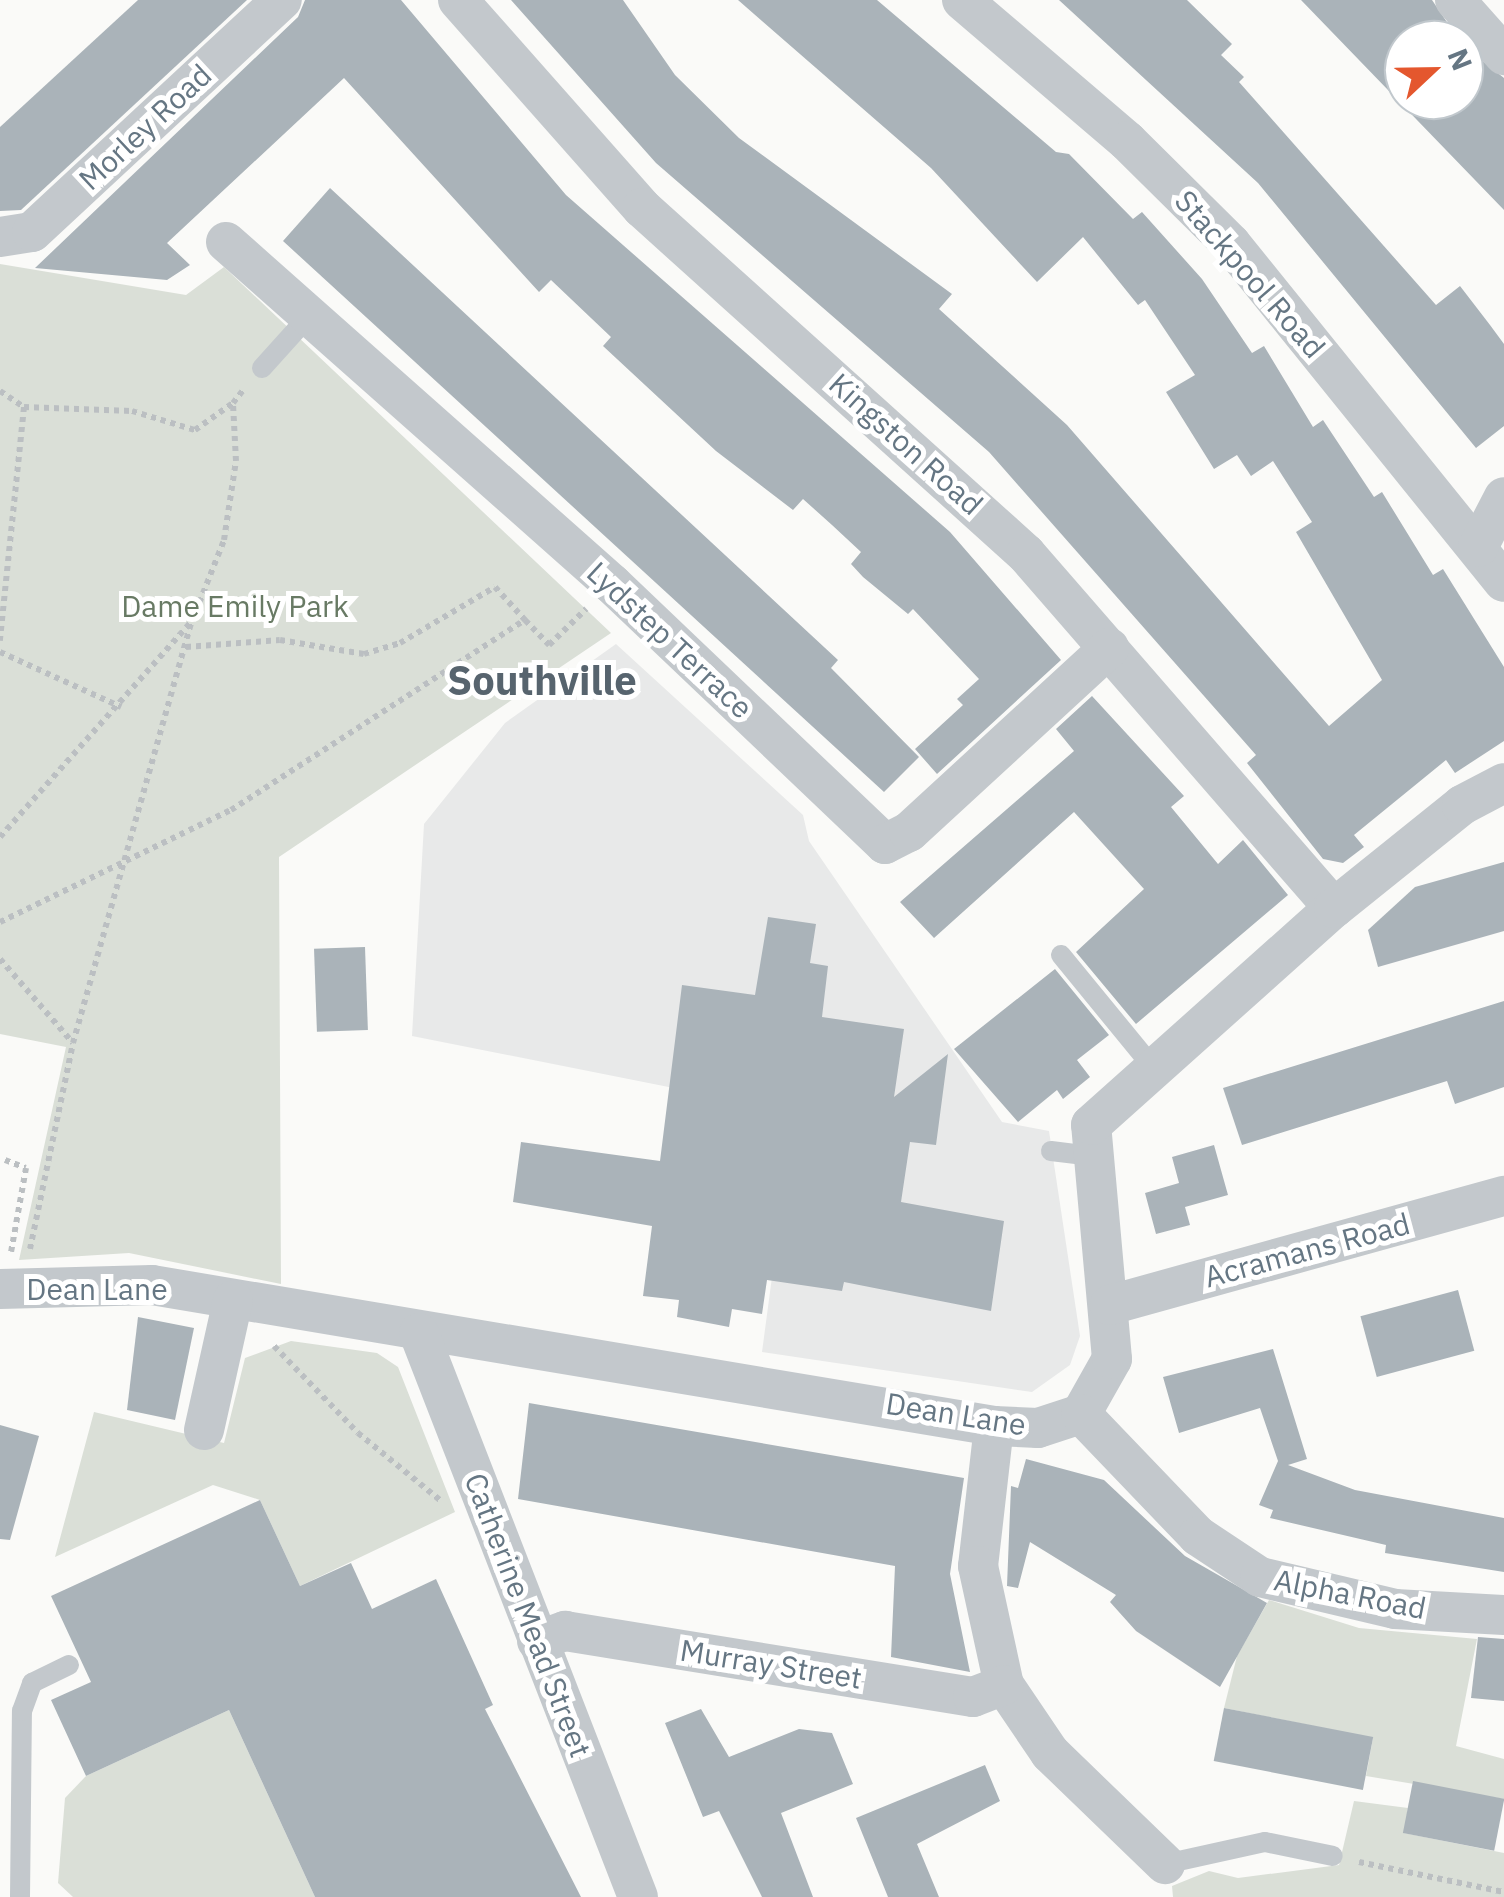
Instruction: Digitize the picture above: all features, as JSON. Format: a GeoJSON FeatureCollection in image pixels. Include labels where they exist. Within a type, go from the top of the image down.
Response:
{"type":"FeatureCollection","features":[{"type":"Feature","properties":{"kind":"street","name":"Morley Road"},"geometry":{"type":"LineString","coordinates":[[0,237],[32,232],[282,0]]}},
{"type":"Feature","properties":{"kind":"street","name":"Kingston Road"},"geometry":{"type":"LineString","coordinates":[[458,0],[642,208],[940,472],[1109,648],[1334,908]]}},
{"type":"Feature","properties":{"kind":"street","name":"Stackpool Road"},"geometry":{"type":"LineString","coordinates":[[962,0],[1127,141],[1231,244],[1504,582]]}},
{"type":"Feature","properties":{"kind":"street"},"geometry":{"type":"LineString","coordinates":[[1455,0],[1504,55]]}},
{"type":"Feature","properties":{"kind":"street","name":"Lydstep Terrace"},"geometry":{"type":"LineString","coordinates":[[226,242],[612,584],[885,844],[910,832],[1109,648]]}},
{"type":"Feature","properties":{"kind":"street"},"geometry":{"type":"LineString","coordinates":[[1478,547],[1504,497]]}},
{"type":"Feature","properties":{"kind":"street"},"geometry":{"type":"LineString","coordinates":[[1081,1414],[1112,1359],[1110,1305],[1071,1153],[1098,1115],[1334,908],[1462,806],[1504,782]]}},
{"type":"Feature","properties":{"kind":"street","name":"Acramans Road"},"geometry":{"type":"LineString","coordinates":[[1110,1305],[1504,1196]]}},
{"type":"Feature","properties":{"kind":"street","name":"Dean Lane"},"geometry":{"type":"LineString","coordinates":[[21,1280],[152,1284],[419,1333],[994,1426],[1038,1428],[1081,1414]]}},
{"type":"Feature","properties":{"kind":"street"},"geometry":{"type":"LineString","coordinates":[[204,1430],[234,1300]]}},
{"type":"Feature","properties":{"kind":"street","name":"Catherine Mead Street"},"geometry":{"type":"LineString","coordinates":[[419,1333],[638,1897]]}},
{"type":"Feature","properties":{"kind":"street","name":"Alpha Road"},"geometry":{"type":"LineString","coordinates":[[1081,1414],[1198,1536],[1260,1577],[1395,1610],[1504,1614]]}},
{"type":"Feature","properties":{"kind":"street"},"geometry":{"type":"LineString","coordinates":[[994,1426],[978,1566],[1004,1685],[1050,1753],[1165,1864]]}},
{"type":"Feature","properties":{"kind":"street","name":"Murray Street"},"geometry":{"type":"LineString","coordinates":[[537,1641],[565,1631],[974,1697],[1004,1685]]}},
{"type":"Feature","properties":{"kind":"lane"},"geometry":{"type":"LineString","coordinates":[[262,368],[308,318]]}},
{"type":"Feature","properties":{"kind":"lane"},"geometry":{"type":"LineString","coordinates":[[1061,955],[1152,1066]]}},
{"type":"Feature","properties":{"kind":"lane"},"geometry":{"type":"LineString","coordinates":[[20,1897],[22,1711],[32,1684],[68,1665]]}},
{"type":"Feature","properties":{"kind":"lane"},"geometry":{"type":"LineString","coordinates":[[1165,1864],[1211,1850],[1265,1842],[1333,1856]]}},
{"type":"Feature","properties":{"kind":"path"},"geometry":{"type":"LineString","coordinates":[[0,391],[24,407],[132,412],[195,430],[233,403],[262,368]]}},
{"type":"Feature","properties":{"kind":"path"},"geometry":{"type":"LineString","coordinates":[[21,1280],[73,1044],[192,622],[224,540],[236,461],[233,403]]}},
{"type":"Feature","properties":{"kind":"path"},"geometry":{"type":"LineString","coordinates":[[0,641],[24,407]]}},
{"type":"Feature","properties":{"kind":"path"},"geometry":{"type":"LineString","coordinates":[[186,646],[280,640],[328,654],[364,654],[400,643],[495,587],[549,644],[612,584]]}},
{"type":"Feature","properties":{"kind":"path"},"geometry":{"type":"LineString","coordinates":[[0,922],[231,810],[525,620]]}},
{"type":"Feature","properties":{"kind":"path"},"geometry":{"type":"LineString","coordinates":[[0,837],[122,707],[192,622]]}},
{"type":"Feature","properties":{"kind":"path"},"geometry":{"type":"LineString","coordinates":[[0,652],[122,707]]}},
{"type":"Feature","properties":{"kind":"path"},"geometry":{"type":"LineString","coordinates":[[0,958],[73,1044]]}},
{"type":"Feature","properties":{"kind":"path"},"geometry":{"type":"LineString","coordinates":[[4,1160],[26,1168],[9,1262],[21,1280]]}},
{"type":"Feature","properties":{"kind":"path"},"geometry":{"type":"LineString","coordinates":[[275,1347],[358,1433],[454,1512]]}},
{"type":"Feature","properties":{"kind":"path"},"geometry":{"type":"LineString","coordinates":[[1333,1856],[1504,1892]]}},
{"type":"Feature","properties":{"kind":"shaded area"},"geometry":{"type":"Polygon","coordinates":[[[616,644],[803,815],[809,841],[1002,1122],[1049,1131],[1080,1336],[1070,1365],[1032,1392],[762,1352],[794,1112],[412,1036],[424,824],[505,723],[616,644]]]}},
{"type":"Feature","properties":{"kind":"green space","name":"Dame Emily Park"},"geometry":{"type":"Polygon","coordinates":[[[0,264],[186,295],[224,267],[611,633],[279,857],[281,1284],[129,1253],[19,1260],[66,1047],[0,1034],[0,264]]]}},
{"type":"Feature","properties":{"kind":"green space"},"geometry":{"type":"Polygon","coordinates":[[[291,1341],[377,1353],[398,1367],[455,1512],[300,1586],[260,1500],[213,1485],[55,1557],[94,1412],[224,1443],[245,1358],[291,1341]]]}},
{"type":"Feature","properties":{"kind":"green space"},"geometry":{"type":"Polygon","coordinates":[[[1269,1600],[1359,1628],[1477,1639],[1456,1746],[1504,1759],[1504,1799],[1366,1776],[1373,1738],[1224,1708],[1237,1656],[1269,1600]]]}},
{"type":"Feature","properties":{"kind":"green space"},"geometry":{"type":"Polygon","coordinates":[[[229,1710],[315,1897],[73,1897],[58,1883],[65,1798],[86,1776],[229,1710]]]}},
{"type":"Feature","properties":{"kind":"green space"},"geometry":{"type":"Polygon","coordinates":[[[1354,1801],[1408,1808],[1404,1833],[1504,1853],[1504,1897],[1173,1897],[1172,1886],[1209,1871],[1238,1878],[1339,1865],[1354,1801]]]}},
{"type":"Feature","properties":{"kind":"building"},"geometry":{"type":"Polygon","coordinates":[[[138,0],[247,0],[21,210],[0,211],[0,127],[138,0]]]}},
{"type":"Feature","properties":{"kind":"building"},"geometry":{"type":"Polygon","coordinates":[[[305,0],[401,0],[566,195],[950,532],[1061,660],[937,774],[915,749],[963,705],[957,699],[979,679],[913,609],[908,614],[863,577],[851,564],[861,552],[803,499],[793,510],[716,451],[603,346],[611,337],[551,280],[539,292],[344,78],[167,243],[190,265],[167,280],[35,268],[298,17],[305,0]]]}},
{"type":"Feature","properties":{"kind":"building"},"geometry":{"type":"Polygon","coordinates":[[[511,0],[623,0],[675,75],[739,138],[952,294],[939,309],[1067,425],[1329,726],[1382,680],[1296,532],[1312,522],[1273,461],[1251,476],[1237,455],[1214,469],[1166,392],[1195,375],[1145,300],[1138,305],[1083,237],[1037,282],[931,168],[738,0],[877,0],[1056,152],[1069,154],[1133,219],[1142,212],[1202,279],[1252,353],[1264,346],[1313,427],[1323,420],[1374,497],[1382,492],[1433,575],[1443,569],[1504,667],[1504,741],[1455,773],[1446,760],[1354,835],[1364,847],[1343,863],[1323,859],[1247,763],[1256,755],[989,452],[656,163],[511,0]]]}},
{"type":"Feature","properties":{"kind":"building"},"geometry":{"type":"Polygon","coordinates":[[[1059,0],[1187,0],[1232,44],[1221,55],[1244,77],[1239,82],[1436,305],[1460,286],[1490,325],[1504,344],[1504,426],[1476,448],[1258,183],[1059,0]]]}},
{"type":"Feature","properties":{"kind":"building"},"geometry":{"type":"Polygon","coordinates":[[[1301,0],[1432,0],[1446,20],[1384,20],[1384,86],[1301,0]]]}},
{"type":"Feature","properties":{"kind":"building"},"geometry":{"type":"Polygon","coordinates":[[[1484,62],[1504,78],[1504,210],[1417,120],[1484,120],[1484,62]]]}},
{"type":"Feature","properties":{"kind":"building"},"geometry":{"type":"Polygon","coordinates":[[[330,188],[838,660],[831,668],[919,757],[884,792],[283,241],[330,188]]]}},
{"type":"Feature","properties":{"kind":"building"},"geometry":{"type":"Polygon","coordinates":[[[1092,696],[1184,796],[1171,807],[1218,864],[1243,840],[1288,895],[1136,1024],[1076,952],[1144,889],[1074,812],[934,938],[900,902],[1074,751],[1056,729],[1092,696]]]}},
{"type":"Feature","properties":{"kind":"building"},"geometry":{"type":"Polygon","coordinates":[[[1504,862],[1504,931],[1378,967],[1368,930],[1415,887],[1504,862]]]}},
{"type":"Feature","properties":{"kind":"building"},"geometry":{"type":"Polygon","coordinates":[[[768,917],[816,924],[810,963],[828,966],[822,1017],[904,1029],[894,1097],[948,1054],[936,1145],[910,1142],[901,1202],[1004,1221],[991,1311],[844,1282],[842,1291],[767,1280],[762,1314],[732,1309],[729,1327],[677,1317],[679,1300],[643,1296],[652,1226],[513,1202],[521,1142],[660,1161],[682,985],[755,995],[768,917]]]}},
{"type":"Feature","properties":{"kind":"building"},"geometry":{"type":"Polygon","coordinates":[[[365,947],[368,1030],[317,1032],[314,949],[365,947]]]}},
{"type":"Feature","properties":{"kind":"building"},"geometry":{"type":"Polygon","coordinates":[[[1055,969],[1109,1035],[1077,1060],[1090,1077],[1063,1099],[1057,1090],[1018,1122],[954,1049],[1055,969]]]}},
{"type":"Feature","properties":{"kind":"building"},"geometry":{"type":"Polygon","coordinates":[[[1504,1001],[1504,1087],[1455,1104],[1447,1081],[1242,1145],[1223,1088],[1504,1001]]]}},
{"type":"Feature","properties":{"kind":"building"},"geometry":{"type":"Polygon","coordinates":[[[1214,1145],[1228,1195],[1185,1207],[1190,1225],[1156,1234],[1145,1193],[1179,1183],[1172,1157],[1214,1145]]]}},
{"type":"Feature","properties":{"kind":"building"},"geometry":{"type":"Polygon","coordinates":[[[1458,1290],[1474,1351],[1377,1377],[1360,1316],[1458,1290]]]}},
{"type":"Feature","properties":{"kind":"building"},"geometry":{"type":"Polygon","coordinates":[[[138,1317],[194,1328],[175,1420],[127,1410],[138,1317]]]}},
{"type":"Feature","properties":{"kind":"building"},"geometry":{"type":"Polygon","coordinates":[[[1273,1349],[1307,1459],[1288,1465],[1355,1490],[1504,1518],[1504,1572],[1385,1553],[1386,1545],[1270,1518],[1273,1510],[1259,1505],[1278,1461],[1260,1408],[1179,1433],[1163,1377],[1273,1349]]]}},
{"type":"Feature","properties":{"kind":"building"},"geometry":{"type":"Polygon","coordinates":[[[529,1403],[964,1478],[950,1574],[970,1672],[891,1657],[895,1566],[518,1499],[529,1403]]]}},
{"type":"Feature","properties":{"kind":"building"},"geometry":{"type":"Polygon","coordinates":[[[0,1425],[39,1436],[10,1540],[0,1539],[0,1425]]]}},
{"type":"Feature","properties":{"kind":"building"},"geometry":{"type":"Polygon","coordinates":[[[1026,1459],[1104,1480],[1185,1556],[1267,1603],[1220,1687],[1136,1631],[1110,1602],[1116,1595],[1030,1542],[1018,1588],[1007,1586],[1011,1486],[1018,1488],[1026,1459]]]}},
{"type":"Feature","properties":{"kind":"building"},"geometry":{"type":"Polygon","coordinates":[[[260,1500],[300,1586],[351,1563],[372,1609],[436,1579],[493,1705],[485,1709],[581,1897],[315,1897],[229,1710],[86,1776],[51,1700],[91,1682],[51,1596],[260,1500]]]}},
{"type":"Feature","properties":{"kind":"building"},"geometry":{"type":"Polygon","coordinates":[[[1478,1637],[1504,1639],[1504,1701],[1471,1698],[1478,1637]]]}},
{"type":"Feature","properties":{"kind":"building"},"geometry":{"type":"Polygon","coordinates":[[[1224,1708],[1373,1737],[1363,1790],[1214,1761],[1224,1708]]]}},
{"type":"Feature","properties":{"kind":"building"},"geometry":{"type":"Polygon","coordinates":[[[701,1709],[729,1757],[799,1729],[832,1733],[853,1784],[781,1813],[813,1897],[762,1897],[719,1811],[703,1817],[665,1723],[701,1709]]]}},
{"type":"Feature","properties":{"kind":"building"},"geometry":{"type":"Polygon","coordinates":[[[985,1765],[1000,1801],[917,1844],[939,1897],[888,1897],[856,1818],[985,1765]]]}},
{"type":"Feature","properties":{"kind":"building"},"geometry":{"type":"Polygon","coordinates":[[[1413,1781],[1504,1799],[1494,1851],[1403,1833],[1413,1781]]]}},
{"type":"Feature","properties":{"kind":"district","name":"Southville"},"geometry":{"type":"Point","coordinates":[542,680]}}]}
